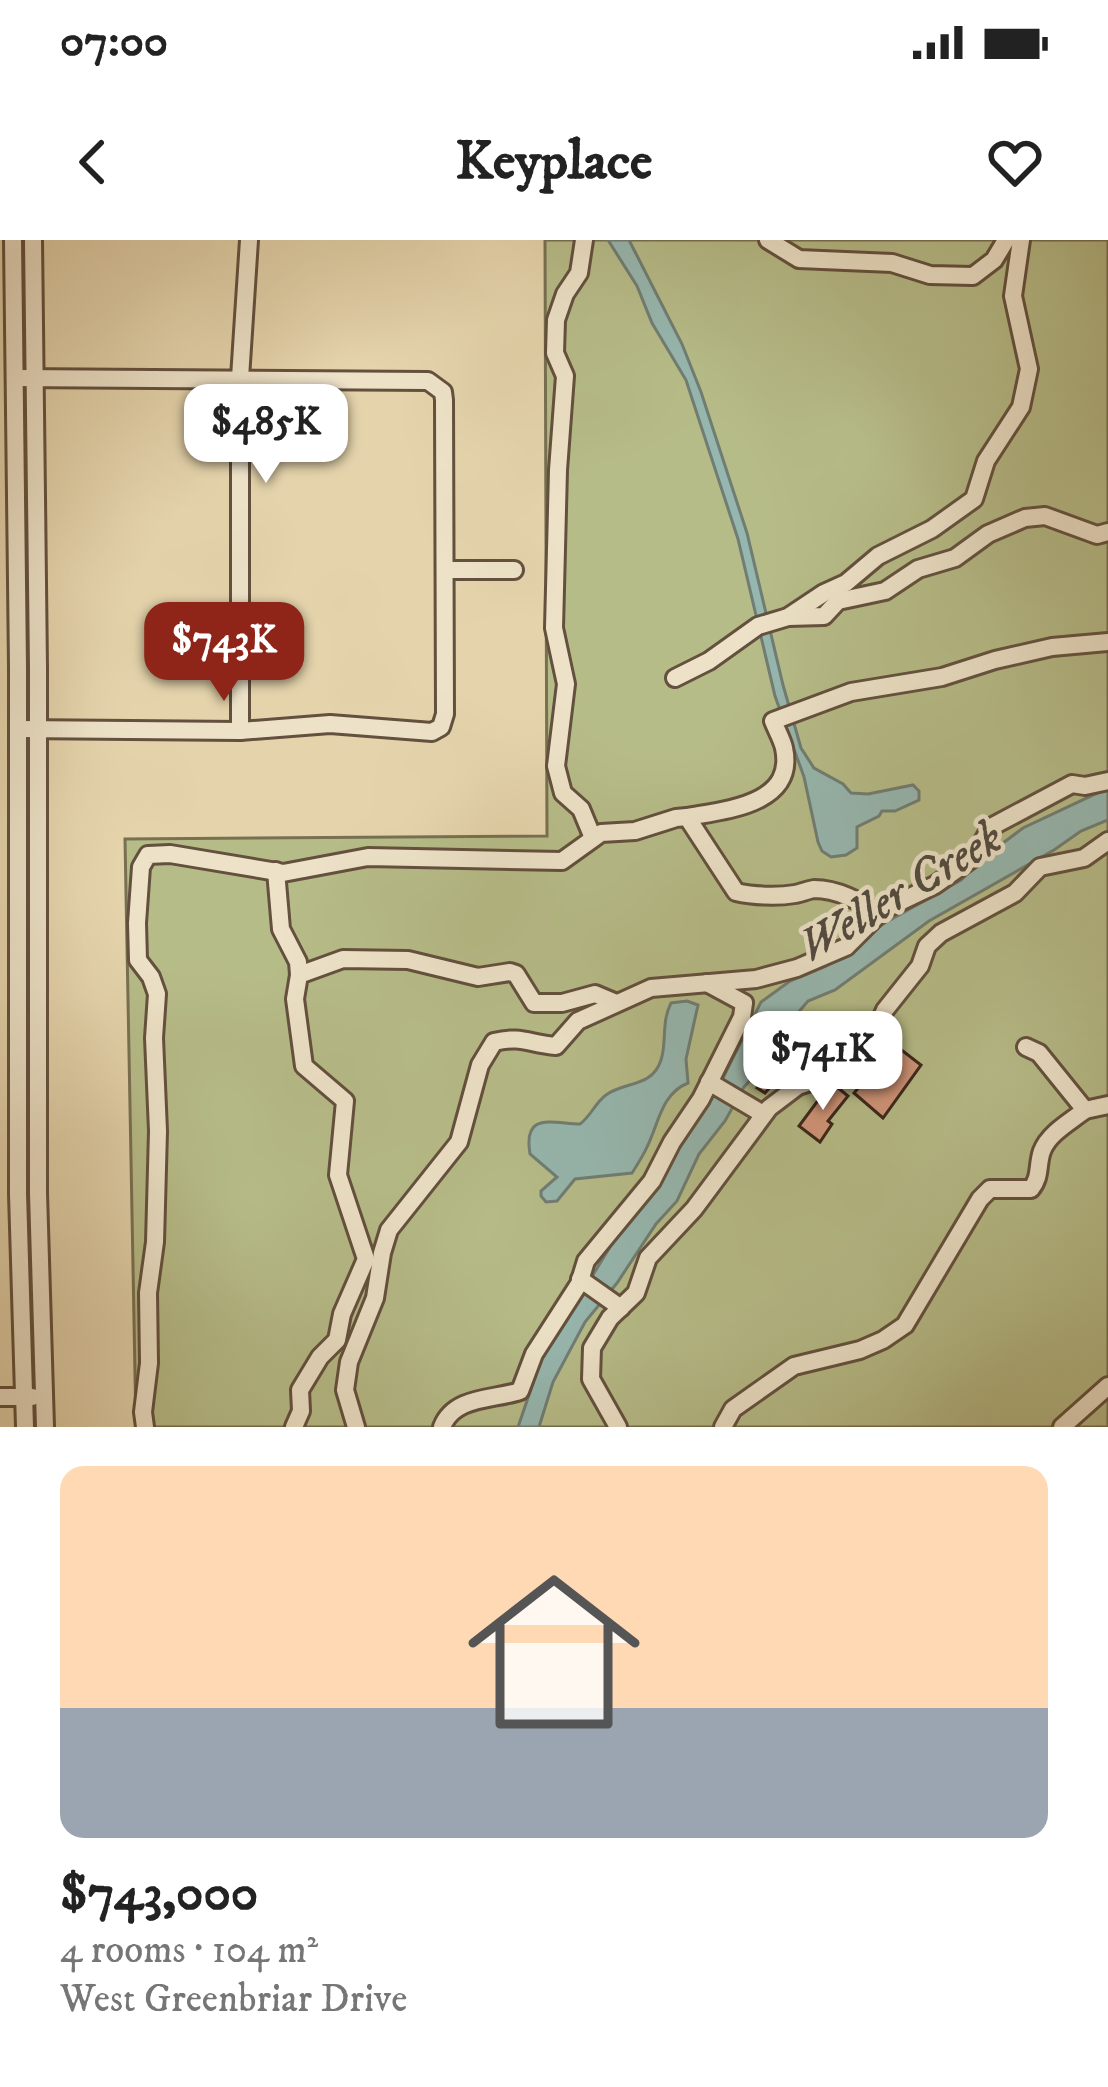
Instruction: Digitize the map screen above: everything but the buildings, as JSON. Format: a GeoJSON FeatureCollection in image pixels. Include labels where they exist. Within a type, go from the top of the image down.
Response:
{"type":"FeatureCollection","features":[{"type":"Feature","properties":{"kind":"street"},"geometry":{"type":"LineString","coordinates":[[13,240],[9,667],[19,729],[9,1195],[25,1427]]}},
{"type":"Feature","properties":{"kind":"street"},"geometry":{"type":"LineString","coordinates":[[33,240],[38,1193],[45,1427]]}},
{"type":"Feature","properties":{"kind":"street"},"geometry":{"type":"LineString","coordinates":[[240,730],[240,378],[249,240]]}},
{"type":"Feature","properties":{"kind":"street"},"geometry":{"type":"LineString","coordinates":[[584,240],[579,273],[556,320],[555,353],[565,376],[554,628],[566,684],[556,766],[563,793],[581,809],[593,838]]}},
{"type":"Feature","properties":{"kind":"street"},"geometry":{"type":"LineString","coordinates":[[768,240],[799,259],[892,262],[930,274],[973,276],[994,260],[1006,240]]}},
{"type":"Feature","properties":{"kind":"street"},"geometry":{"type":"LineString","coordinates":[[675,678],[846,583],[878,556],[932,529],[974,500],[986,461],[1021,407],[1029,369],[1013,296],[1021,240]]}},
{"type":"Feature","properties":{"kind":"street"},"geometry":{"type":"LineString","coordinates":[[15,378],[428,380],[443,392],[444,400],[446,570],[445,714],[441,727],[432,732],[357,724],[240,730],[19,729]]}},
{"type":"Feature","properties":{"kind":"street"},"geometry":{"type":"LineString","coordinates":[[8,505],[36,505]]}},
{"type":"Feature","properties":{"kind":"street"},"geometry":{"type":"LineString","coordinates":[[772,622],[824,616],[838,601],[885,591],[918,569],[955,558],[988,534],[1025,518],[1045,516],[1097,535],[1108,532]]}},
{"type":"Feature","properties":{"kind":"street"},"geometry":{"type":"LineString","coordinates":[[446,570],[514,570]]}},
{"type":"Feature","properties":{"kind":"street"},"geometry":{"type":"LineString","coordinates":[[145,1427],[158,1117],[157,994],[138,960],[141,867],[148,855],[170,854],[284,873],[368,857],[562,861],[601,832],[635,831],[676,818],[740,808],[770,795],[782,772],[785,750],[773,721],[825,700],[942,677],[1052,647],[1108,642]]}},
{"type":"Feature","properties":{"kind":"street"},"geometry":{"type":"LineString","coordinates":[[9,667],[38,668]]}},
{"type":"Feature","properties":{"kind":"street"},"geometry":{"type":"LineString","coordinates":[[356,1427],[345,1390],[349,1362],[375,1298],[389,1230],[459,1142],[481,1065],[494,1042],[516,1036],[556,1046],[578,1021],[651,988],[756,979],[797,968],[846,947],[878,914],[935,885],[973,858],[991,827],[1072,784],[1108,781]]}},
{"type":"Feature","properties":{"kind":"street"},"geometry":{"type":"LineString","coordinates":[[687,818],[736,892],[788,895],[815,889],[852,897],[878,914]]}},
{"type":"Feature","properties":{"kind":"street"},"geometry":{"type":"LineString","coordinates":[[618,1427],[591,1379],[592,1348],[618,1305],[636,1293],[648,1258],[694,1209],[753,1112],[798,1086],[862,1060],[885,1010],[920,966],[926,946],[941,933],[1015,893],[1040,867],[1084,858],[1108,841]]}},
{"type":"Feature","properties":{"kind":"street"},"geometry":{"type":"LineString","coordinates":[[276,872],[281,929],[298,962],[296,999],[304,1066],[345,1101],[338,1174],[366,1259],[342,1315],[337,1340],[300,1390],[301,1412],[294,1427]]}},
{"type":"Feature","properties":{"kind":"street"},"geometry":{"type":"LineString","coordinates":[[299,975],[343,959],[408,960],[478,976],[516,974],[534,1003],[562,1003],[595,994],[614,1002]]}},
{"type":"Feature","properties":{"kind":"street"},"geometry":{"type":"LineString","coordinates":[[442,1427],[460,1406],[520,1390],[535,1354],[583,1281],[586,1261],[652,1181],[713,1084],[744,1003],[706,983]]}},
{"type":"Feature","properties":{"kind":"street"},"geometry":{"type":"LineString","coordinates":[[1026,1047],[1039,1053],[1085,1110]]}},
{"type":"Feature","properties":{"kind":"street"},"geometry":{"type":"LineString","coordinates":[[713,1084],[753,1112]]}},
{"type":"Feature","properties":{"kind":"street"},"geometry":{"type":"LineString","coordinates":[[723,1427],[733,1409],[794,1366],[860,1351],[905,1325],[980,1198],[990,1189],[1031,1189],[1050,1138],[1085,1110],[1108,1105]]}},
{"type":"Feature","properties":{"kind":"street"},"geometry":{"type":"LineString","coordinates":[[9,1195],[38,1193]]}},
{"type":"Feature","properties":{"kind":"street"},"geometry":{"type":"LineString","coordinates":[[583,1281],[618,1305]]}},
{"type":"Feature","properties":{"kind":"street"},"geometry":{"type":"LineString","coordinates":[[1062,1427],[1108,1386]]}},
{"type":"Feature","properties":{"kind":"street"},"geometry":{"type":"LineString","coordinates":[[0,1396],[45,1396]]}},
{"type":"Feature","properties":{"kind":"green space"},"geometry":{"type":"Polygon","coordinates":[[[545,240],[1108,240],[1108,1427],[136,1427],[125,839],[547,836],[545,240]]]}},
{"type":"Feature","properties":{"kind":"water"},"geometry":{"type":"Polygon","coordinates":[[[608,240],[629,240],[701,392],[747,533],[801,748],[814,768],[851,793],[913,785],[919,791],[919,800],[895,811],[882,811],[857,827],[857,848],[846,855],[831,857],[818,842],[804,777],[775,696],[738,539],[686,380],[608,240]]]}},
{"type":"Feature","properties":{"kind":"water"},"geometry":{"type":"Polygon","coordinates":[[[1108,788],[1108,820],[1081,831],[929,921],[835,990],[808,1001],[699,1154],[677,1201],[585,1322],[553,1382],[539,1427],[518,1427],[541,1360],[613,1242],[718,1088],[761,1002],[961,880],[1023,828],[1108,788]]]}},
{"type":"Feature","properties":{"kind":"water"},"geometry":{"type":"Polygon","coordinates":[[[671,1003],[698,1005],[686,1059],[688,1083],[666,1102],[632,1173],[575,1179],[557,1201],[546,1202],[541,1191],[557,1177],[530,1154],[531,1131],[541,1123],[580,1124],[606,1095],[651,1075],[661,1060],[671,1003]]]}},
{"type":"Feature","properties":{"kind":"water label","name":"Weller Creek"},"geometry":{"type":"Point","coordinates":[899,890]}}]}
